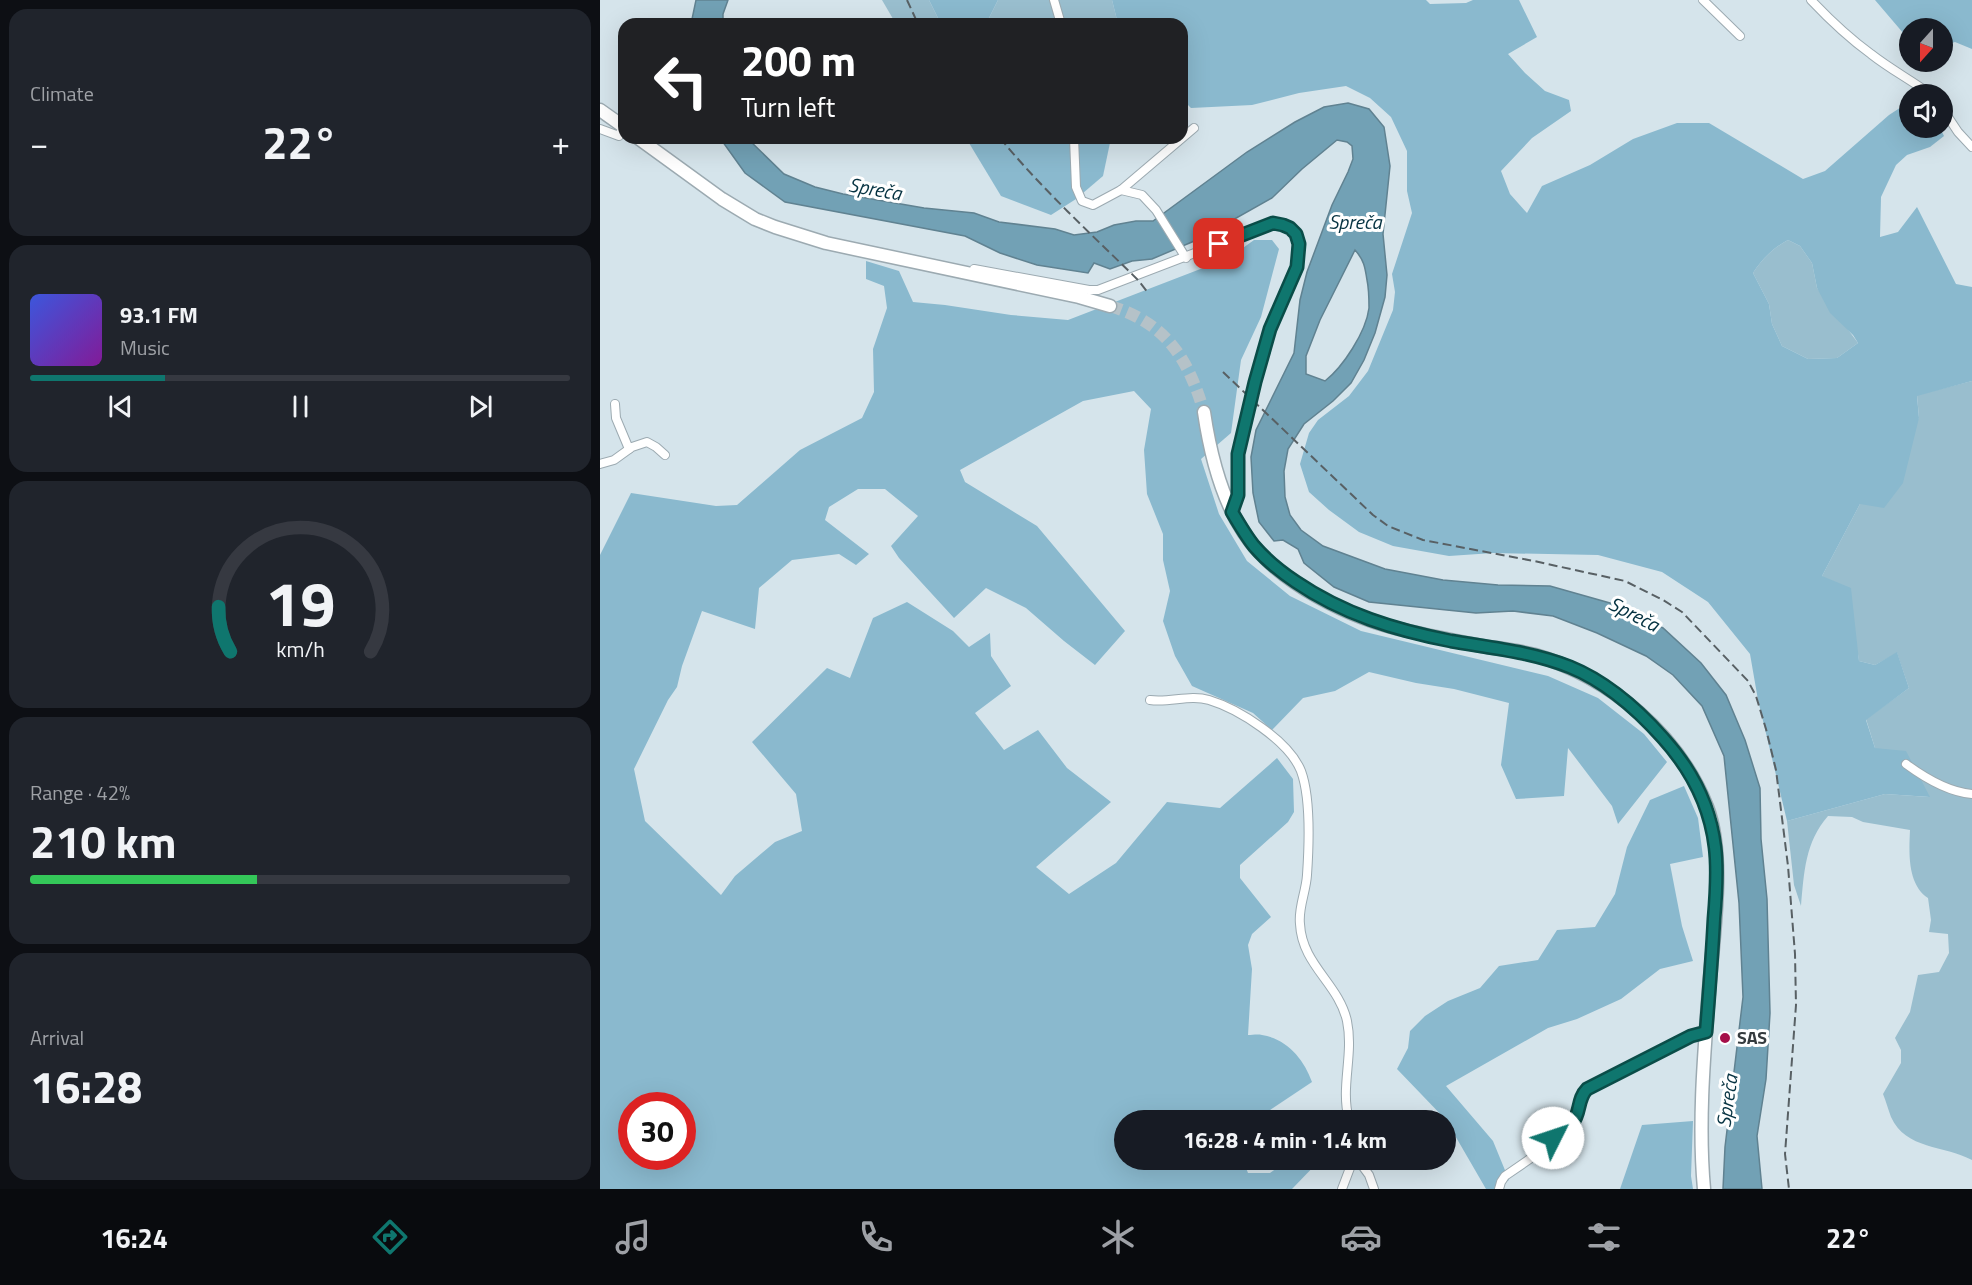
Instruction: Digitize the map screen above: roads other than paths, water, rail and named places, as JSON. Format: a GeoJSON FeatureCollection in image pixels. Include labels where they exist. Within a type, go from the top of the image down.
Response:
{"type":"FeatureCollection","features":[{"type":"Feature","properties":{"kind":"main road"},"geometry":{"type":"LineString","coordinates":[[600,110],[618,123]]}},
{"type":"Feature","properties":{"kind":"main road"},"geometry":{"type":"LineString","coordinates":[[646,144],[722,199],[755,219],[826,243],[1079,297],[1110,306]]}},
{"type":"Feature","properties":{"kind":"main road"},"geometry":{"type":"LineString","coordinates":[[1204,411],[1209,445],[1232,512],[1256,549],[1287,576],[1329,602],[1363,618],[1403,630],[1533,654],[1572,668],[1611,690],[1647,720],[1691,774],[1708,810],[1715,848],[1716,890],[1706,1032],[1701,1155],[1704,1189]]}},
{"type":"Feature","properties":{"kind":"street"},"geometry":{"type":"LineString","coordinates":[[1054,0],[1059,18]]}},
{"type":"Feature","properties":{"kind":"street"},"geometry":{"type":"LineString","coordinates":[[1702,0],[1740,36]]}},
{"type":"Feature","properties":{"kind":"street"},"geometry":{"type":"LineString","coordinates":[[1811,0],[1870,54],[1917,84]]}},
{"type":"Feature","properties":{"kind":"street"},"geometry":{"type":"LineString","coordinates":[[1953,124],[1972,147]]}},
{"type":"Feature","properties":{"kind":"street"},"geometry":{"type":"LineString","coordinates":[[1188,133],[1194,128]]}},
{"type":"Feature","properties":{"kind":"street"},"geometry":{"type":"LineString","coordinates":[[600,129],[618,136]]}},
{"type":"Feature","properties":{"kind":"street"},"geometry":{"type":"LineString","coordinates":[[1074,144],[1076,187],[1082,201],[1093,205],[1121,190],[1175,144]]}},
{"type":"Feature","properties":{"kind":"street"},"geometry":{"type":"LineString","coordinates":[[1121,190],[1142,195],[1156,210],[1185,254]]}},
{"type":"Feature","properties":{"kind":"street"},"geometry":{"type":"LineString","coordinates":[[965,273],[975,269],[1098,290],[1185,254],[1273,223],[1290,228],[1296,234],[1299,244],[1297,267],[1270,329],[1255,382],[1238,454],[1238,495],[1232,512]]}},
{"type":"Feature","properties":{"kind":"street"},"geometry":{"type":"LineString","coordinates":[[615,404],[616,418],[628,449]]}},
{"type":"Feature","properties":{"kind":"street"},"geometry":{"type":"LineString","coordinates":[[600,464],[614,460],[628,449],[646,442],[657,447],[665,455]]}},
{"type":"Feature","properties":{"kind":"street"},"geometry":{"type":"LineString","coordinates":[[1150,700],[1195,698],[1209,700],[1226,707],[1266,731],[1288,752],[1300,769],[1307,809],[1308,832],[1306,886],[1300,910],[1301,936],[1312,962],[1341,1003],[1347,1021],[1349,1056],[1345,1092],[1348,1110]]}},
{"type":"Feature","properties":{"kind":"street"},"geometry":{"type":"LineString","coordinates":[[1906,764],[1943,786],[1960,793],[1972,794]]}},
{"type":"Feature","properties":{"kind":"street"},"geometry":{"type":"LineString","coordinates":[[1499,1189],[1504,1176],[1537,1154],[1553,1138],[1572,1125],[1580,1098],[1587,1089],[1691,1036],[1706,1032]]}},
{"type":"Feature","properties":{"kind":"street"},"geometry":{"type":"LineString","coordinates":[[1342,1189],[1351,1170]]}},
{"type":"Feature","properties":{"kind":"street"},"geometry":{"type":"LineString","coordinates":[[1364,1170],[1369,1175],[1374,1189]]}},
{"type":"Feature","properties":{"kind":"water"},"geometry":{"type":"Polygon","coordinates":[[[696,0],[728,0],[723,18],[692,18],[696,0]]]}},
{"type":"Feature","properties":{"kind":"water","name":"Spreča"},"geometry":{"type":"Polygon","coordinates":[[[1348,103],[1369,109],[1384,127],[1390,166],[1383,234],[1387,275],[1385,297],[1375,333],[1351,383],[1304,424],[1288,449],[1284,471],[1285,497],[1290,515],[1301,530],[1323,546],[1385,569],[1443,580],[1498,585],[1550,586],[1610,603],[1663,628],[1701,663],[1726,695],[1745,740],[1760,788],[1761,839],[1767,899],[1770,1013],[1766,1079],[1757,1136],[1762,1189],[1723,1189],[1725,1147],[1743,997],[1739,903],[1724,756],[1702,706],[1673,675],[1646,656],[1553,616],[1513,611],[1476,613],[1369,602],[1334,587],[1304,563],[1298,549],[1283,540],[1274,541],[1259,522],[1253,493],[1251,457],[1256,430],[1294,353],[1300,300],[1307,272],[1332,205],[1353,159],[1352,146],[1347,142],[1337,140],[1272,198],[1199,239],[1152,259],[1132,261],[1110,269],[1094,263],[1088,273],[1037,265],[1000,253],[965,236],[785,202],[745,173],[724,144],[753,144],[784,174],[815,187],[924,208],[974,213],[999,222],[1055,229],[1074,235],[1097,232],[1114,225],[1136,221],[1153,221],[1247,152],[1324,107],[1348,103]],[[1355,250],[1320,320],[1306,356],[1306,374],[1325,381],[1339,367],[1359,338],[1369,308],[1364,264],[1355,250]]]}},
{"type":"Feature","properties":{"kind":"tunnel"},"geometry":{"type":"LineString","coordinates":[[1110,306],[1146,322],[1172,345],[1190,375],[1204,412]]}},
{"type":"Feature","properties":{"kind":"railway"},"geometry":{"type":"LineString","coordinates":[[907,0],[915,18]]}},
{"type":"Feature","properties":{"kind":"railway"},"geometry":{"type":"LineString","coordinates":[[1005,144],[1149,294]]}},
{"type":"Feature","properties":{"kind":"railway"},"geometry":{"type":"LineString","coordinates":[[1223,372],[1373,515],[1388,526],[1423,540],[1625,581],[1682,612],[1748,681],[1756,696],[1776,770],[1788,866],[1795,954],[1796,1005],[1785,1154],[1789,1189]]}},
{"type":"Feature","properties":{"kind":"place","name":"SAS"},"geometry":{"type":"Point","coordinates":[1725,1038]}}]}
